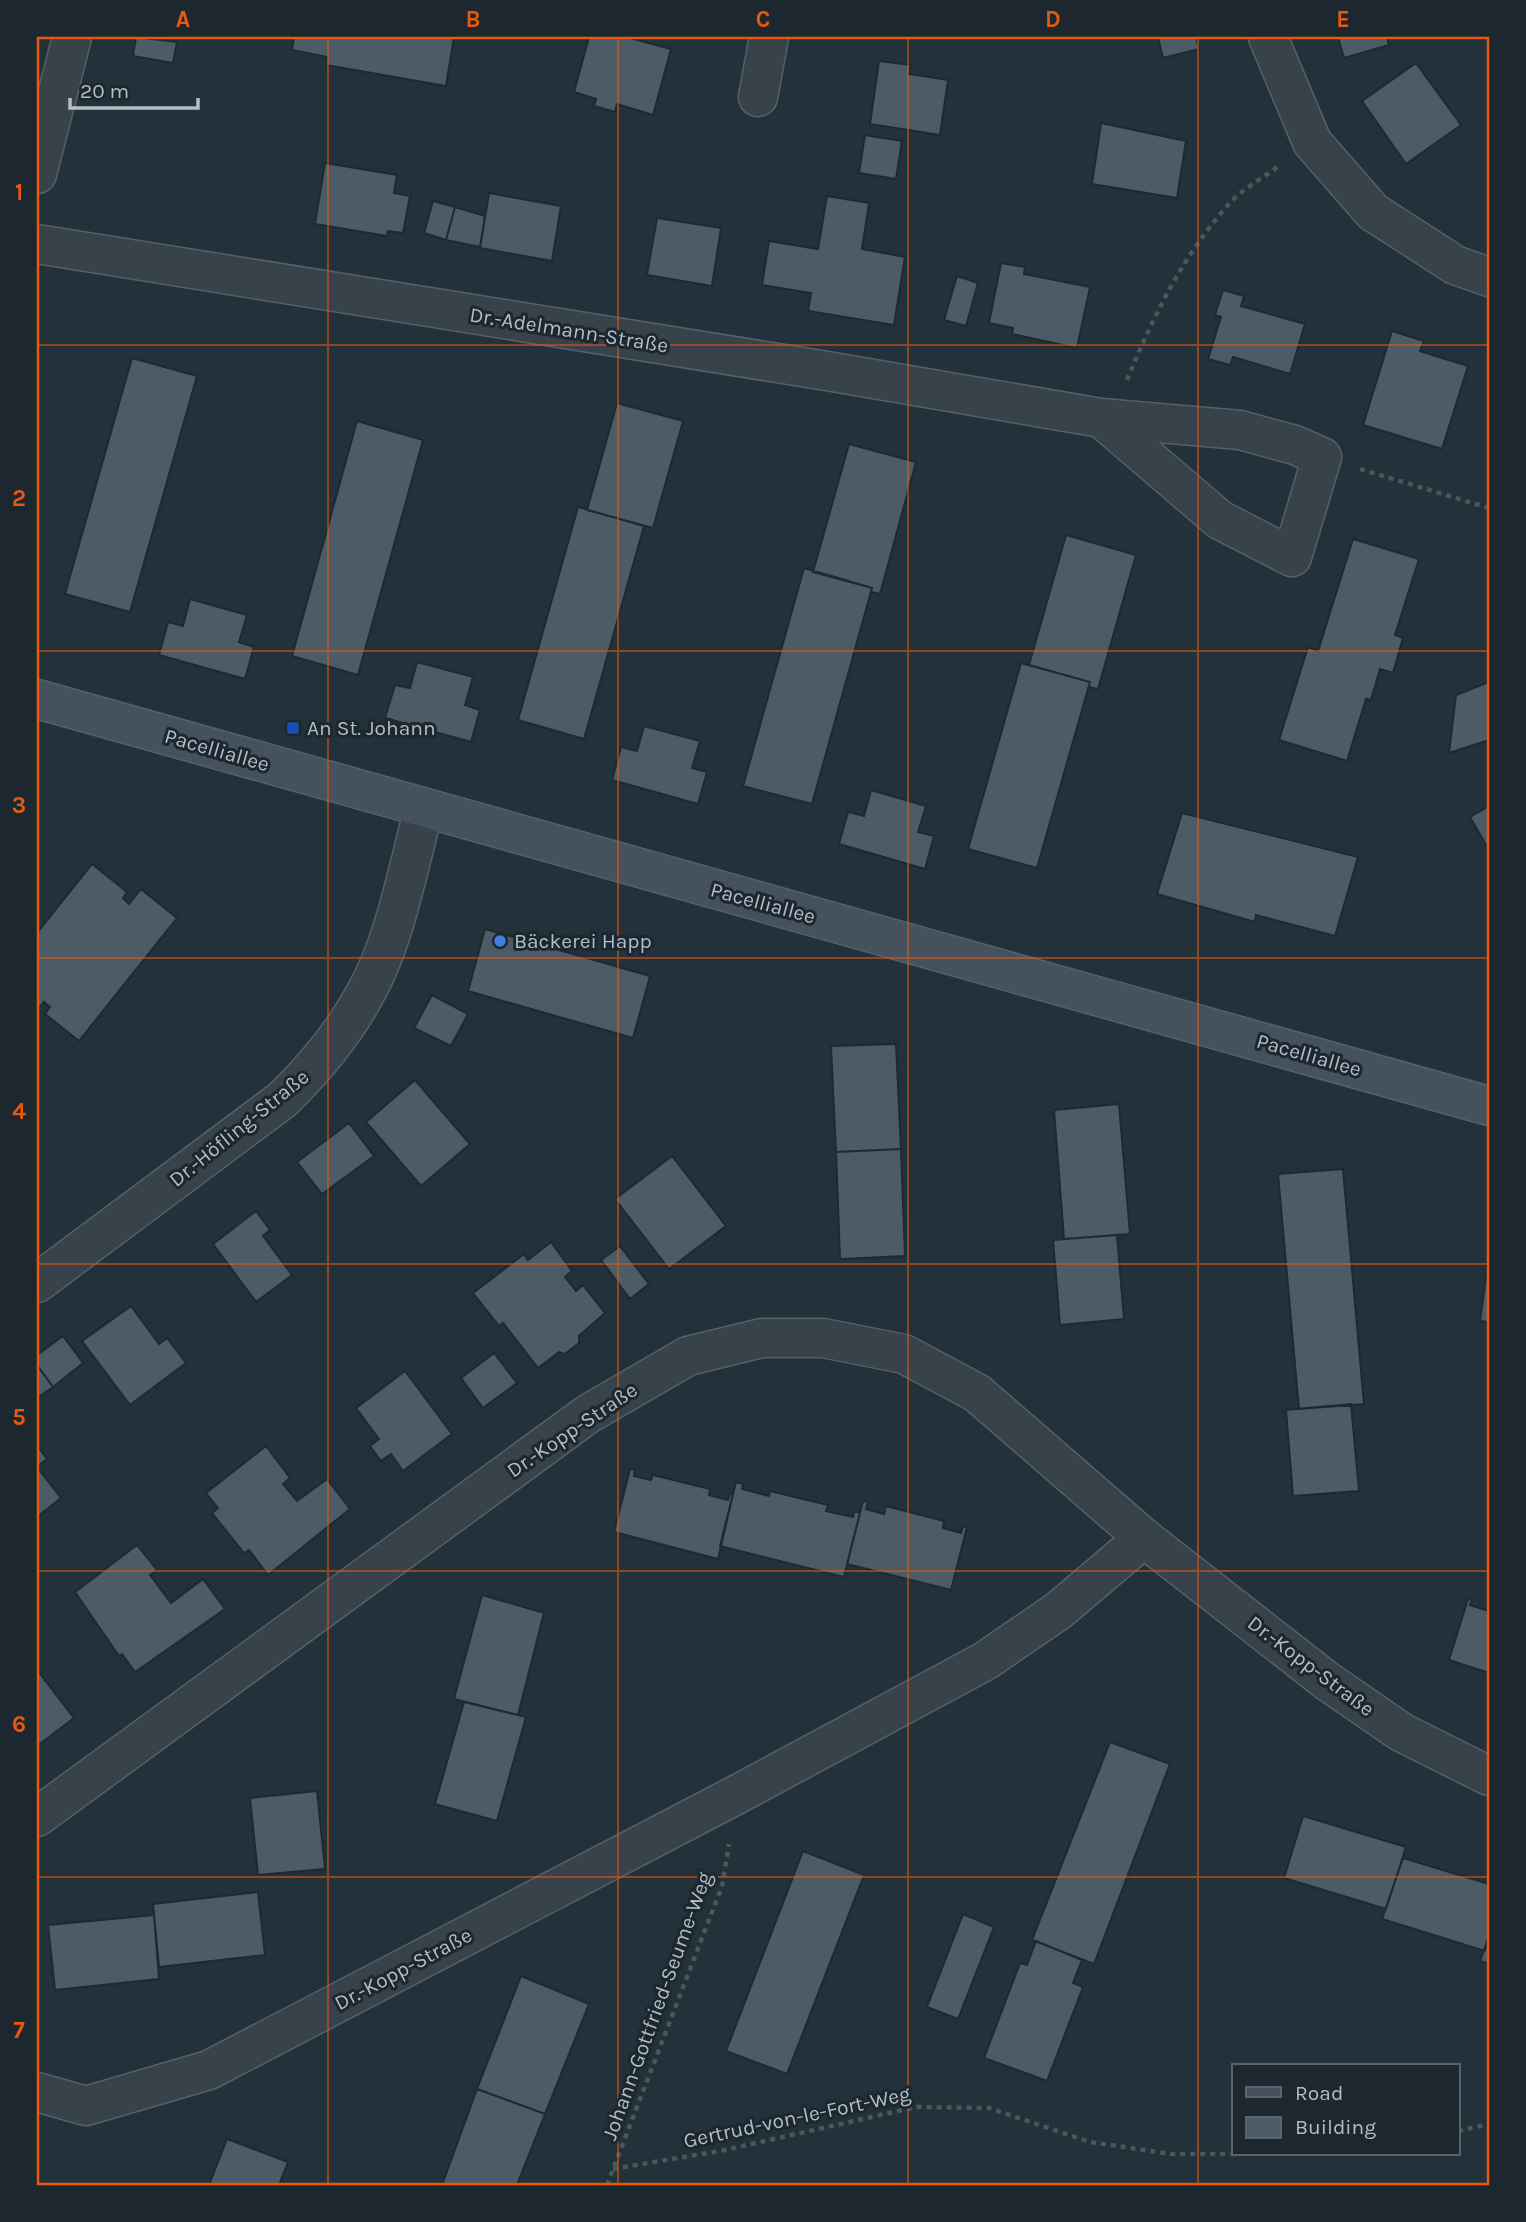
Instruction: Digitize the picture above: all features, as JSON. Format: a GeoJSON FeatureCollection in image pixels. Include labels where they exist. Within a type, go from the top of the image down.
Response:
{"type":"FeatureCollection","features":[{"type":"Feature","properties":{"kind":"main road","name":"Pacelliallee"},"geometry":{"type":"LineString","coordinates":[[37,699],[1489,1106]]}},
{"type":"Feature","properties":{"kind":"street"},"geometry":{"type":"LineString","coordinates":[[37,174],[72,37]]}},
{"type":"Feature","properties":{"kind":"street"},"geometry":{"type":"LineString","coordinates":[[758,97],[769,37]]}},
{"type":"Feature","properties":{"kind":"street"},"geometry":{"type":"LineString","coordinates":[[1268,37],[1312,142],[1373,212],[1455,265],[1489,277]]}},
{"type":"Feature","properties":{"kind":"street","name":"Dr.-Adelmann-Straße"},"geometry":{"type":"LineString","coordinates":[[37,244],[827,371],[1101,418],[1240,430],[1295,445],[1322,457]]}},
{"type":"Feature","properties":{"kind":"street"},"geometry":{"type":"LineString","coordinates":[[1101,418],[1220,520],[1292,557],[1322,457]]}},
{"type":"Feature","properties":{"kind":"street","name":"Dr.-Höfling-Straße"},"geometry":{"type":"LineString","coordinates":[[37,1283],[282,1100],[312,1071],[338,1038],[367,992],[387,941],[424,809]]}},
{"type":"Feature","properties":{"kind":"street","name":"Dr.-Kopp-Straße"},"geometry":{"type":"LineString","coordinates":[[37,1816],[588,1413],[688,1356],[762,1338],[810,1338],[904,1354],[977,1393],[1143,1538],[1327,1681],[1401,1732],[1489,1776]]}},
{"type":"Feature","properties":{"kind":"street","name":"Dr.-Kopp-Straße"},"geometry":{"type":"LineString","coordinates":[[37,2092],[86,2106],[209,2070],[736,1795],[985,1661],[1058,1611],[1143,1538]]}},
{"type":"Feature","properties":{"kind":"path"},"geometry":{"type":"LineString","coordinates":[[1101,418],[1123,392],[1157,308],[1229,203],[1312,142]]}},
{"type":"Feature","properties":{"kind":"path"},"geometry":{"type":"LineString","coordinates":[[1322,457],[1489,508]]}},
{"type":"Feature","properties":{"kind":"path","name":"Johann-Gottfried-Seume-Weg"},"geometry":{"type":"LineString","coordinates":[[607,2185],[722,1886],[736,1795]]}},
{"type":"Feature","properties":{"kind":"path","name":"Gertrud-von-le-Fort-Weg"},"geometry":{"type":"LineString","coordinates":[[613,2169],[725,2150],[916,2107],[989,2108],[1090,2142],[1171,2154],[1232,2154]]}},
{"type":"Feature","properties":{"kind":"path"},"geometry":{"type":"LineString","coordinates":[[1460,2131],[1489,2124]]}},
{"type":"Feature","properties":{"kind":"building"},"geometry":{"type":"Polygon","coordinates":[[[136,37],[177,42],[173,63],[133,56],[136,37]]]}},
{"type":"Feature","properties":{"kind":"building"},"geometry":{"type":"Polygon","coordinates":[[[294,37],[454,37],[446,86],[326,65],[327,57],[292,50],[294,37]]]}},
{"type":"Feature","properties":{"kind":"building"},"geometry":{"type":"Polygon","coordinates":[[[589,37],[626,37],[671,49],[653,115],[617,104],[615,112],[594,106],[596,99],[574,92],[589,37]]]}},
{"type":"Feature","properties":{"kind":"building"},"geometry":{"type":"Polygon","coordinates":[[[1158,37],[1196,37],[1199,49],[1163,58],[1158,37]]]}},
{"type":"Feature","properties":{"kind":"building"},"geometry":{"type":"Polygon","coordinates":[[[1338,37],[1387,37],[1389,45],[1344,58],[1338,37]]]}},
{"type":"Feature","properties":{"kind":"building"},"geometry":{"type":"Polygon","coordinates":[[[879,61],[911,65],[909,74],[948,80],[940,135],[870,124],[879,61]]]}},
{"type":"Feature","properties":{"kind":"building"},"geometry":{"type":"Polygon","coordinates":[[[1416,63],[1461,125],[1406,164],[1362,101],[1416,63]]]}},
{"type":"Feature","properties":{"kind":"building"},"geometry":{"type":"Polygon","coordinates":[[[1101,123],[1186,141],[1177,198],[1092,184],[1101,123]]]}},
{"type":"Feature","properties":{"kind":"building"},"geometry":{"type":"Polygon","coordinates":[[[865,135],[902,141],[896,179],[859,173],[865,135]]]}},
{"type":"Feature","properties":{"kind":"building"},"geometry":{"type":"Polygon","coordinates":[[[325,163],[397,175],[394,193],[410,196],[403,233],[388,231],[387,236],[315,224],[325,163]]]}},
{"type":"Feature","properties":{"kind":"building"},"geometry":{"type":"Polygon","coordinates":[[[489,193],[561,206],[552,261],[480,248],[489,193]]]}},
{"type":"Feature","properties":{"kind":"building"},"geometry":{"type":"Polygon","coordinates":[[[827,196],[869,203],[862,249],[905,257],[894,325],[808,311],[811,293],[762,285],[769,241],[818,249],[827,196]]]}},
{"type":"Feature","properties":{"kind":"building"},"geometry":{"type":"Polygon","coordinates":[[[433,201],[455,207],[446,240],[424,233],[433,201]]]}},
{"type":"Feature","properties":{"kind":"building"},"geometry":{"type":"Polygon","coordinates":[[[455,207],[485,216],[480,247],[446,240],[455,207]]]}},
{"type":"Feature","properties":{"kind":"building"},"geometry":{"type":"Polygon","coordinates":[[[657,218],[721,228],[712,286],[647,275],[657,218]]]}},
{"type":"Feature","properties":{"kind":"building"},"geometry":{"type":"Polygon","coordinates":[[[1001,263],[1025,267],[1024,274],[1090,287],[1077,348],[1012,334],[1013,328],[989,323],[1001,263]]]}},
{"type":"Feature","properties":{"kind":"building"},"geometry":{"type":"Polygon","coordinates":[[[957,276],[978,283],[966,326],[944,320],[957,276]]]}},
{"type":"Feature","properties":{"kind":"building"},"geometry":{"type":"Polygon","coordinates":[[[1223,290],[1244,296],[1241,306],[1305,324],[1290,374],[1233,357],[1230,365],[1208,359],[1221,317],[1215,315],[1223,290]]]}},
{"type":"Feature","properties":{"kind":"building"},"geometry":{"type":"Polygon","coordinates":[[[1392,331],[1424,341],[1420,351],[1468,366],[1442,449],[1363,425],[1392,331]]]}},
{"type":"Feature","properties":{"kind":"building"},"geometry":{"type":"Polygon","coordinates":[[[132,358],[197,376],[130,612],[65,594],[132,358]]]}},
{"type":"Feature","properties":{"kind":"building"},"geometry":{"type":"Polygon","coordinates":[[[617,403],[683,421],[653,528],[587,510],[617,403]]]}},
{"type":"Feature","properties":{"kind":"building"},"geometry":{"type":"Polygon","coordinates":[[[357,421],[423,440],[358,675],[292,656],[357,421]]]}},
{"type":"Feature","properties":{"kind":"building"},"geometry":{"type":"Polygon","coordinates":[[[849,444],[916,462],[880,594],[871,592],[872,588],[813,572],[849,444]]]}},
{"type":"Feature","properties":{"kind":"building"},"geometry":{"type":"Polygon","coordinates":[[[578,507],[644,526],[584,739],[518,720],[578,507]]]}},
{"type":"Feature","properties":{"kind":"building"},"geometry":{"type":"Polygon","coordinates":[[[1066,535],[1136,555],[1098,689],[1089,687],[1090,682],[1029,665],[1066,535]]]}},
{"type":"Feature","properties":{"kind":"building"},"geometry":{"type":"Polygon","coordinates":[[[1353,539],[1419,559],[1395,635],[1403,638],[1393,673],[1380,669],[1371,700],[1366,699],[1347,761],[1279,740],[1308,647],[1318,651],[1353,539]]]}},
{"type":"Feature","properties":{"kind":"building"},"geometry":{"type":"Polygon","coordinates":[[[804,568],[872,588],[812,804],[743,786],[804,568]]]}},
{"type":"Feature","properties":{"kind":"building"},"geometry":{"type":"Polygon","coordinates":[[[190,599],[247,615],[239,642],[254,647],[245,679],[159,655],[168,622],[183,626],[190,599]]]}},
{"type":"Feature","properties":{"kind":"building"},"geometry":{"type":"Polygon","coordinates":[[[417,662],[473,677],[465,705],[480,710],[471,742],[385,718],[395,685],[410,688],[417,662]]]}},
{"type":"Feature","properties":{"kind":"building"},"geometry":{"type":"Polygon","coordinates":[[[1021,663],[1090,682],[1037,868],[968,849],[1021,663]]]}},
{"type":"Feature","properties":{"kind":"building"},"geometry":{"type":"Polygon","coordinates":[[[1489,682],[1489,740],[1449,753],[1456,695],[1489,682]]]}},
{"type":"Feature","properties":{"kind":"building"},"geometry":{"type":"Polygon","coordinates":[[[644,726],[700,741],[692,768],[707,772],[698,804],[612,780],[621,747],[637,751],[644,726]]]}},
{"type":"Feature","properties":{"kind":"building"},"geometry":{"type":"Polygon","coordinates":[[[871,790],[926,806],[918,832],[934,836],[925,869],[839,844],[848,812],[864,816],[871,790]]]}},
{"type":"Feature","properties":{"kind":"building"},"geometry":{"type":"Polygon","coordinates":[[[1489,806],[1489,850],[1470,817],[1489,806]]]}},
{"type":"Feature","properties":{"kind":"building"},"geometry":{"type":"Polygon","coordinates":[[[1182,813],[1358,857],[1335,936],[1256,915],[1255,922],[1157,894],[1182,813]]]}},
{"type":"Feature","properties":{"kind":"building"},"geometry":{"type":"Polygon","coordinates":[[[92,864],[127,892],[123,898],[129,904],[141,889],[177,918],[79,1041],[45,1014],[50,1007],[44,1002],[37,1010],[37,933],[92,864]]]}},
{"type":"Feature","properties":{"kind":"building"},"geometry":{"type":"Polygon","coordinates":[[[485,929],[650,976],[633,1038],[468,991],[485,929]]]}},
{"type":"Feature","properties":{"kind":"building"},"geometry":{"type":"Polygon","coordinates":[[[432,995],[468,1014],[451,1046],[414,1028],[432,995]]]}},
{"type":"Feature","properties":{"kind":"building"},"geometry":{"type":"Polygon","coordinates":[[[896,1044],[901,1149],[836,1152],[831,1046],[896,1044]]]}},
{"type":"Feature","properties":{"kind":"building"},"geometry":{"type":"Polygon","coordinates":[[[415,1080],[470,1144],[421,1186],[366,1122],[415,1080]]]}},
{"type":"Feature","properties":{"kind":"building"},"geometry":{"type":"Polygon","coordinates":[[[1119,1104],[1130,1234],[1064,1239],[1054,1110],[1119,1104]]]}},
{"type":"Feature","properties":{"kind":"building"},"geometry":{"type":"Polygon","coordinates":[[[349,1123],[374,1156],[322,1194],[297,1162],[349,1123]]]}},
{"type":"Feature","properties":{"kind":"building"},"geometry":{"type":"Polygon","coordinates":[[[901,1149],[905,1256],[840,1259],[836,1152],[901,1149]]]}},
{"type":"Feature","properties":{"kind":"building"},"geometry":{"type":"Polygon","coordinates":[[[672,1156],[726,1226],[669,1269],[615,1199],[672,1156]]]}},
{"type":"Feature","properties":{"kind":"building"},"geometry":{"type":"Polygon","coordinates":[[[1343,1169],[1364,1404],[1299,1409],[1278,1174],[1343,1169]]]}},
{"type":"Feature","properties":{"kind":"building"},"geometry":{"type":"Polygon","coordinates":[[[256,1211],[270,1230],[263,1236],[292,1275],[256,1302],[213,1244],[256,1211]]]}},
{"type":"Feature","properties":{"kind":"building"},"geometry":{"type":"Polygon","coordinates":[[[1117,1235],[1124,1319],[1060,1325],[1053,1240],[1117,1235]]]}},
{"type":"Feature","properties":{"kind":"building"},"geometry":{"type":"Polygon","coordinates":[[[551,1242],[572,1271],[565,1277],[576,1291],[583,1285],[605,1313],[579,1336],[579,1343],[565,1354],[559,1352],[538,1368],[503,1323],[499,1326],[473,1293],[524,1254],[528,1260],[551,1242]]]}},
{"type":"Feature","properties":{"kind":"building"},"geometry":{"type":"Polygon","coordinates":[[[620,1246],[649,1284],[630,1299],[601,1260],[620,1246]]]}},
{"type":"Feature","properties":{"kind":"building"},"geometry":{"type":"Polygon","coordinates":[[[1489,1254],[1489,1322],[1480,1321],[1489,1254]]]}},
{"type":"Feature","properties":{"kind":"building"},"geometry":{"type":"Polygon","coordinates":[[[131,1306],[159,1344],[167,1338],[186,1363],[130,1405],[82,1341],[131,1306]]]}},
{"type":"Feature","properties":{"kind":"building"},"geometry":{"type":"Polygon","coordinates":[[[63,1336],[83,1363],[53,1387],[37,1365],[37,1355],[63,1336]]]}},
{"type":"Feature","properties":{"kind":"building"},"geometry":{"type":"Polygon","coordinates":[[[494,1353],[517,1383],[483,1408],[461,1378],[494,1353]]]}},
{"type":"Feature","properties":{"kind":"building"},"geometry":{"type":"Polygon","coordinates":[[[37,1365],[53,1387],[37,1398],[37,1365]]]}},
{"type":"Feature","properties":{"kind":"building"},"geometry":{"type":"Polygon","coordinates":[[[405,1371],[452,1434],[403,1471],[391,1454],[381,1461],[370,1446],[379,1439],[356,1408],[405,1371]]]}},
{"type":"Feature","properties":{"kind":"building"},"geometry":{"type":"Polygon","coordinates":[[[1351,1404],[1359,1491],[1293,1496],[1286,1410],[1351,1404]]]}},
{"type":"Feature","properties":{"kind":"building"},"geometry":{"type":"Polygon","coordinates":[[[37,1445],[47,1459],[37,1467],[37,1445]]]}},
{"type":"Feature","properties":{"kind":"building"},"geometry":{"type":"Polygon","coordinates":[[[266,1446],[290,1478],[283,1484],[297,1501],[327,1479],[350,1509],[268,1575],[249,1550],[244,1553],[212,1513],[218,1508],[206,1493],[266,1446]]]}},
{"type":"Feature","properties":{"kind":"building"},"geometry":{"type":"Polygon","coordinates":[[[37,1467],[61,1498],[37,1517],[37,1467]]]}},
{"type":"Feature","properties":{"kind":"building"},"geometry":{"type":"Polygon","coordinates":[[[630,1469],[635,1470],[634,1476],[651,1480],[653,1475],[710,1489],[709,1495],[728,1500],[730,1494],[733,1494],[718,1559],[614,1532],[630,1469]]]}},
{"type":"Feature","properties":{"kind":"building"},"geometry":{"type":"Polygon","coordinates":[[[736,1482],[743,1484],[742,1489],[769,1496],[770,1491],[828,1505],[826,1511],[853,1517],[854,1511],[860,1513],[844,1577],[720,1546],[736,1482]]]}},
{"type":"Feature","properties":{"kind":"building"},"geometry":{"type":"Polygon","coordinates":[[[863,1501],[868,1502],[866,1509],[884,1514],[886,1506],[944,1521],[943,1528],[961,1533],[963,1526],[967,1527],[951,1590],[847,1564],[863,1501]]]}},
{"type":"Feature","properties":{"kind":"building"},"geometry":{"type":"Polygon","coordinates":[[[137,1545],[157,1570],[150,1575],[171,1603],[203,1579],[225,1609],[135,1672],[122,1654],[119,1656],[75,1592],[137,1545]]]}},
{"type":"Feature","properties":{"kind":"building"},"geometry":{"type":"Polygon","coordinates":[[[482,1595],[544,1613],[518,1715],[454,1699],[482,1595]]]}},
{"type":"Feature","properties":{"kind":"building"},"geometry":{"type":"Polygon","coordinates":[[[1468,1599],[1472,1600],[1470,1605],[1489,1611],[1489,1673],[1449,1660],[1468,1599]]]}},
{"type":"Feature","properties":{"kind":"building"},"geometry":{"type":"Polygon","coordinates":[[[37,1670],[74,1718],[37,1746],[37,1670]]]}},
{"type":"Feature","properties":{"kind":"building"},"geometry":{"type":"Polygon","coordinates":[[[464,1702],[526,1717],[497,1821],[435,1804],[464,1702]]]}},
{"type":"Feature","properties":{"kind":"building"},"geometry":{"type":"Polygon","coordinates":[[[1110,1742],[1170,1764],[1094,1964],[1032,1940],[1110,1742]]]}},
{"type":"Feature","properties":{"kind":"building"},"geometry":{"type":"Polygon","coordinates":[[[317,1791],[325,1869],[258,1875],[250,1798],[317,1791]]]}},
{"type":"Feature","properties":{"kind":"building"},"geometry":{"type":"Polygon","coordinates":[[[1303,1816],[1406,1847],[1386,1909],[1284,1878],[1303,1816]]]}},
{"type":"Feature","properties":{"kind":"building"},"geometry":{"type":"Polygon","coordinates":[[[803,1851],[864,1875],[787,2074],[726,2051],[803,1851]]]}},
{"type":"Feature","properties":{"kind":"building"},"geometry":{"type":"Polygon","coordinates":[[[1403,1858],[1489,1884],[1489,1936],[1485,1951],[1382,1919],[1403,1858]]]}},
{"type":"Feature","properties":{"kind":"building"},"geometry":{"type":"Polygon","coordinates":[[[258,1892],[265,1955],[159,1967],[153,1904],[258,1892]]]}},
{"type":"Feature","properties":{"kind":"building"},"geometry":{"type":"Polygon","coordinates":[[[963,1914],[994,1927],[958,2019],[927,2007],[963,1914]]]}},
{"type":"Feature","properties":{"kind":"building"},"geometry":{"type":"Polygon","coordinates":[[[154,1915],[159,1979],[55,1990],[48,1925],[154,1915]]]}},
{"type":"Feature","properties":{"kind":"building"},"geometry":{"type":"Polygon","coordinates":[[[1489,1936],[1489,1964],[1480,1961],[1489,1936]]]}},
{"type":"Feature","properties":{"kind":"building"},"geometry":{"type":"Polygon","coordinates":[[[1036,1941],[1082,1960],[1073,1983],[1083,1987],[1047,2081],[984,2058],[1020,1963],[1027,1965],[1036,1941]]]}},
{"type":"Feature","properties":{"kind":"building"},"geometry":{"type":"Polygon","coordinates":[[[521,1976],[589,2004],[545,2114],[477,2089],[521,1976]]]}},
{"type":"Feature","properties":{"kind":"building"},"geometry":{"type":"Polygon","coordinates":[[[477,2089],[545,2114],[517,2185],[442,2185],[477,2089]]]}},
{"type":"Feature","properties":{"kind":"building"},"geometry":{"type":"Polygon","coordinates":[[[227,2139],[288,2162],[279,2185],[209,2185],[227,2139]]]}},
{"type":"Feature","properties":{"kind":"place","name":"An St. Johann"},"geometry":{"type":"Point","coordinates":[293,728]}},
{"type":"Feature","properties":{"kind":"place","name":"Bäckerei Happ"},"geometry":{"type":"Point","coordinates":[500,941]}}]}
